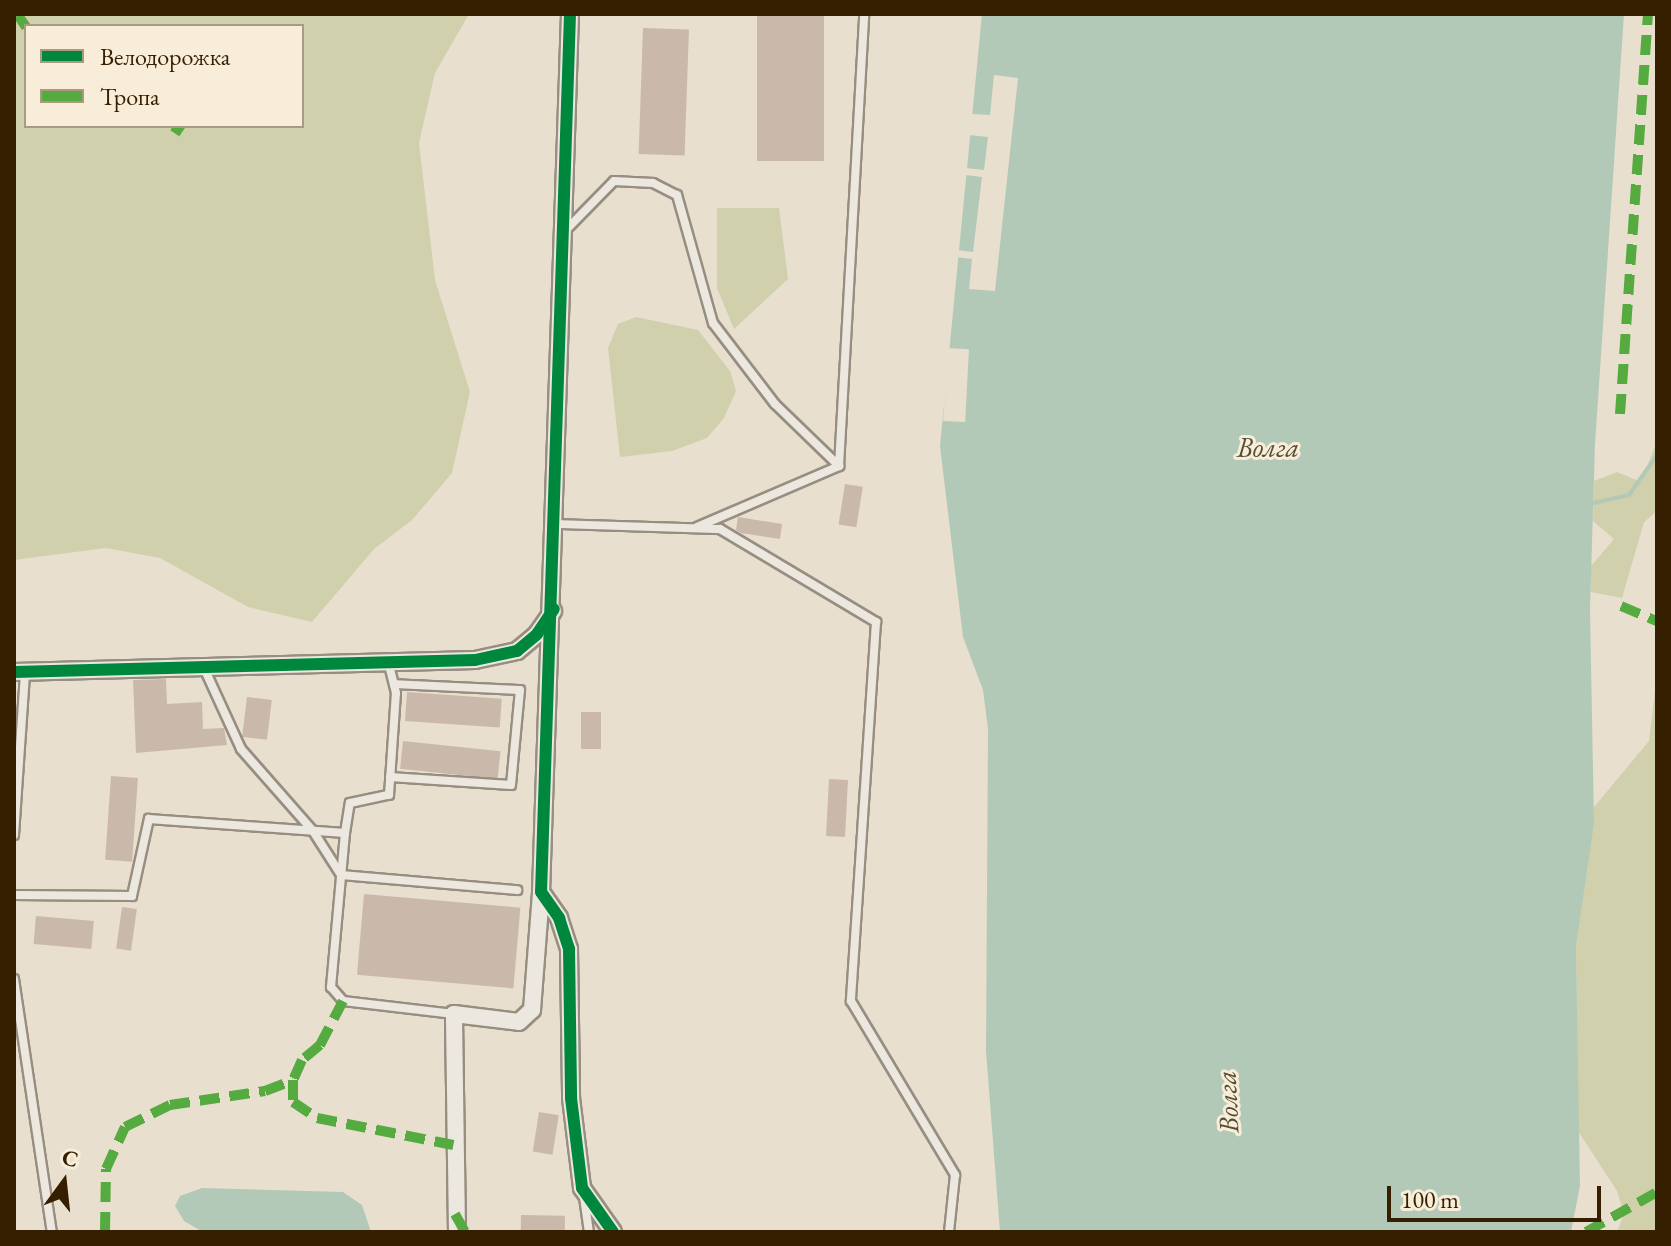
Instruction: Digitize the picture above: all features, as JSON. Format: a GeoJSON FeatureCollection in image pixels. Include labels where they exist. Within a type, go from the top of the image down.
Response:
{"type":"FeatureCollection","features":[{"type":"Feature","properties":{"kind":"street"},"geometry":{"type":"LineString","coordinates":[[457,1232],[454,1014],[519,1022],[532,1010],[541,892],[554,609],[570,14]]}},
{"type":"Feature","properties":{"kind":"street"},"geometry":{"type":"LineString","coordinates":[[20,672],[475,660],[517,651],[537,634],[554,609]]}},
{"type":"Feature","properties":{"kind":"street"},"geometry":{"type":"LineString","coordinates":[[541,892],[559,918],[569,949],[571,1098],[582,1188],[613,1232]]}},
{"type":"Feature","properties":{"kind":"lane"},"geometry":{"type":"LineString","coordinates":[[839,466],[864,14]]}},
{"type":"Feature","properties":{"kind":"lane"},"geometry":{"type":"LineString","coordinates":[[564,233],[614,181],[653,183],[677,195],[713,323],[775,404],[839,466]]}},
{"type":"Feature","properties":{"kind":"lane"},"geometry":{"type":"LineString","coordinates":[[692,529],[839,466]]}},
{"type":"Feature","properties":{"kind":"lane"},"geometry":{"type":"LineString","coordinates":[[557,524],[720,529],[876,622],[851,1001],[955,1175],[949,1232]]}},
{"type":"Feature","properties":{"kind":"lane"},"geometry":{"type":"LineString","coordinates":[[388,662],[394,684],[389,795],[350,803],[331,987],[343,1001],[454,1014]]}},
{"type":"Feature","properties":{"kind":"lane"},"geometry":{"type":"LineString","coordinates":[[203,667],[241,749],[313,831],[341,875]]}},
{"type":"Feature","properties":{"kind":"lane"},"geometry":{"type":"LineString","coordinates":[[14,835],[20,672]]}},
{"type":"Feature","properties":{"kind":"lane"},"geometry":{"type":"LineString","coordinates":[[390,777],[511,785],[520,690],[394,684]]}},
{"type":"Feature","properties":{"kind":"lane"},"geometry":{"type":"LineString","coordinates":[[14,895],[132,896],[149,819],[345,833]]}},
{"type":"Feature","properties":{"kind":"lane"},"geometry":{"type":"LineString","coordinates":[[341,875],[517,890]]}},
{"type":"Feature","properties":{"kind":"lane"},"geometry":{"type":"LineString","coordinates":[[14,979],[52,1232]]}},
{"type":"Feature","properties":{"kind":"lane"},"geometry":{"type":"LineString","coordinates":[[582,1188],[589,1232]]}},
{"type":"Feature","properties":{"kind":"shaded area"},"geometry":{"type":"Polygon","coordinates":[[[14,14],[469,14],[435,73],[419,143],[435,280],[470,392],[452,473],[412,520],[374,549],[312,622],[248,607],[160,558],[106,548],[14,560],[14,14]]]}},
{"type":"Feature","properties":{"kind":"shaded area"},"geometry":{"type":"Polygon","coordinates":[[[717,208],[779,208],[788,279],[734,329],[717,288],[717,208]]]}},
{"type":"Feature","properties":{"kind":"shaded area"},"geometry":{"type":"Polygon","coordinates":[[[636,317],[698,330],[730,371],[736,391],[724,418],[707,438],[672,451],[620,457],[608,348],[618,324],[636,317]]]}},
{"type":"Feature","properties":{"kind":"shaded area"},"geometry":{"type":"Polygon","coordinates":[[[1657,441],[1657,511],[1644,522],[1622,598],[1591,592],[1591,566],[1614,539],[1593,521],[1594,481],[1617,472],[1641,482],[1657,441]]]}},
{"type":"Feature","properties":{"kind":"shaded area"},"geometry":{"type":"Polygon","coordinates":[[[1657,674],[1657,1232],[1617,1232],[1624,1214],[1617,1191],[1578,1131],[1576,946],[1594,807],[1649,741],[1657,674]]]}},
{"type":"Feature","properties":{"kind":"water","name":"Волга"},"geometry":{"type":"Polygon","coordinates":[[[982,14],[1624,14],[1595,444],[1590,610],[1594,823],[1576,946],[1580,1186],[1571,1232],[1000,1232],[986,1051],[988,729],[983,690],[963,637],[940,446],[982,14]]]}},
{"type":"Feature","properties":{"kind":"water"},"geometry":{"type":"Polygon","coordinates":[[[202,1188],[343,1192],[362,1205],[371,1232],[203,1232],[184,1221],[175,1206],[180,1196],[202,1188]]]}},
{"type":"Feature","properties":{"kind":"pier"},"geometry":{"type":"Polygon","coordinates":[[[994,75],[1018,78],[995,291],[969,289],[972,259],[956,257],[957,250],[973,252],[982,177],[965,175],[966,168],[984,170],[988,137],[969,135],[972,114],[990,115],[994,75]]]}},
{"type":"Feature","properties":{"kind":"pier"},"geometry":{"type":"Polygon","coordinates":[[[947,348],[969,349],[965,422],[943,421],[947,348]]]}},
{"type":"Feature","properties":{"kind":"building"},"geometry":{"type":"Polygon","coordinates":[[[757,14],[824,14],[824,161],[757,161],[757,14]]]}},
{"type":"Feature","properties":{"kind":"building"},"geometry":{"type":"Polygon","coordinates":[[[643,28],[689,30],[685,156],[639,154],[643,28]]]}},
{"type":"Feature","properties":{"kind":"building"},"geometry":{"type":"Polygon","coordinates":[[[845,484],[863,487],[856,527],[839,524],[845,484]]]}},
{"type":"Feature","properties":{"kind":"building"},"geometry":{"type":"Polygon","coordinates":[[[738,517],[782,524],[780,539],[741,533],[736,530],[738,517]]]}},
{"type":"Feature","properties":{"kind":"building"},"geometry":{"type":"Polygon","coordinates":[[[166,679],[167,704],[202,702],[203,729],[224,728],[227,745],[136,753],[133,680],[166,679]]]}},
{"type":"Feature","properties":{"kind":"building"},"geometry":{"type":"Polygon","coordinates":[[[407,692],[502,699],[500,728],[405,721],[407,692]]]}},
{"type":"Feature","properties":{"kind":"building"},"geometry":{"type":"Polygon","coordinates":[[[247,697],[272,700],[267,740],[242,737],[247,697]]]}},
{"type":"Feature","properties":{"kind":"building"},"geometry":{"type":"Polygon","coordinates":[[[581,712],[601,712],[601,749],[581,749],[581,712]]]}},
{"type":"Feature","properties":{"kind":"building"},"geometry":{"type":"Polygon","coordinates":[[[403,741],[500,751],[498,779],[400,769],[403,741]]]}},
{"type":"Feature","properties":{"kind":"building"},"geometry":{"type":"Polygon","coordinates":[[[111,776],[138,778],[132,862],[105,860],[111,776]]]}},
{"type":"Feature","properties":{"kind":"building"},"geometry":{"type":"Polygon","coordinates":[[[829,779],[848,780],[845,837],[826,836],[829,779]]]}},
{"type":"Feature","properties":{"kind":"building"},"geometry":{"type":"Polygon","coordinates":[[[364,894],[520,908],[513,988],[357,975],[364,894]]]}},
{"type":"Feature","properties":{"kind":"building"},"geometry":{"type":"Polygon","coordinates":[[[122,907],[137,909],[131,951],[116,949],[122,907]]]}},
{"type":"Feature","properties":{"kind":"building"},"geometry":{"type":"Polygon","coordinates":[[[36,916],[94,921],[91,949],[34,944],[36,916]]]}},
{"type":"Feature","properties":{"kind":"building"},"geometry":{"type":"Polygon","coordinates":[[[539,1112],[559,1115],[552,1155],[533,1152],[539,1112]]]}},
{"type":"Feature","properties":{"kind":"building"},"geometry":{"type":"Polygon","coordinates":[[[521,1215],[565,1216],[565,1232],[521,1232],[521,1215]]]}},
{"type":"Feature","properties":{"kind":"waterway"},"geometry":{"type":"LineString","coordinates":[[1589,504],[1629,495],[1657,455]]}},
{"type":"Feature","properties":{"kind":"marked path"},"geometry":{"type":"LineString","coordinates":[[17,14],[24,24]]}},
{"type":"Feature","properties":{"kind":"marked path"},"geometry":{"type":"LineString","coordinates":[[1620,414],[1648,14]]}},
{"type":"Feature","properties":{"kind":"marked path"},"geometry":{"type":"LineString","coordinates":[[176,128],[182,132]]}},
{"type":"Feature","properties":{"kind":"marked path"},"geometry":{"type":"LineString","coordinates":[[1621,606],[1657,621]]}},
{"type":"Feature","properties":{"kind":"marked path"},"geometry":{"type":"LineString","coordinates":[[343,1001],[320,1045],[302,1060],[293,1080],[293,1102],[317,1118],[453,1145]]}},
{"type":"Feature","properties":{"kind":"marked path"},"geometry":{"type":"LineString","coordinates":[[105,1232],[106,1169],[125,1127],[170,1105],[265,1091],[293,1080]]}},
{"type":"Feature","properties":{"kind":"marked path"},"geometry":{"type":"LineString","coordinates":[[1586,1232],[1657,1192]]}},
{"type":"Feature","properties":{"kind":"marked path"},"geometry":{"type":"LineString","coordinates":[[455,1214],[465,1232]]}},
{"type":"Feature","properties":{"kind":"cycle path"},"geometry":{"type":"LineString","coordinates":[[570,14],[541,892],[559,918],[569,949],[571,1098],[582,1188],[613,1232]]}},
{"type":"Feature","properties":{"kind":"cycle path"},"geometry":{"type":"LineString","coordinates":[[14,672],[475,660],[517,651],[537,634],[554,609]]}}]}
